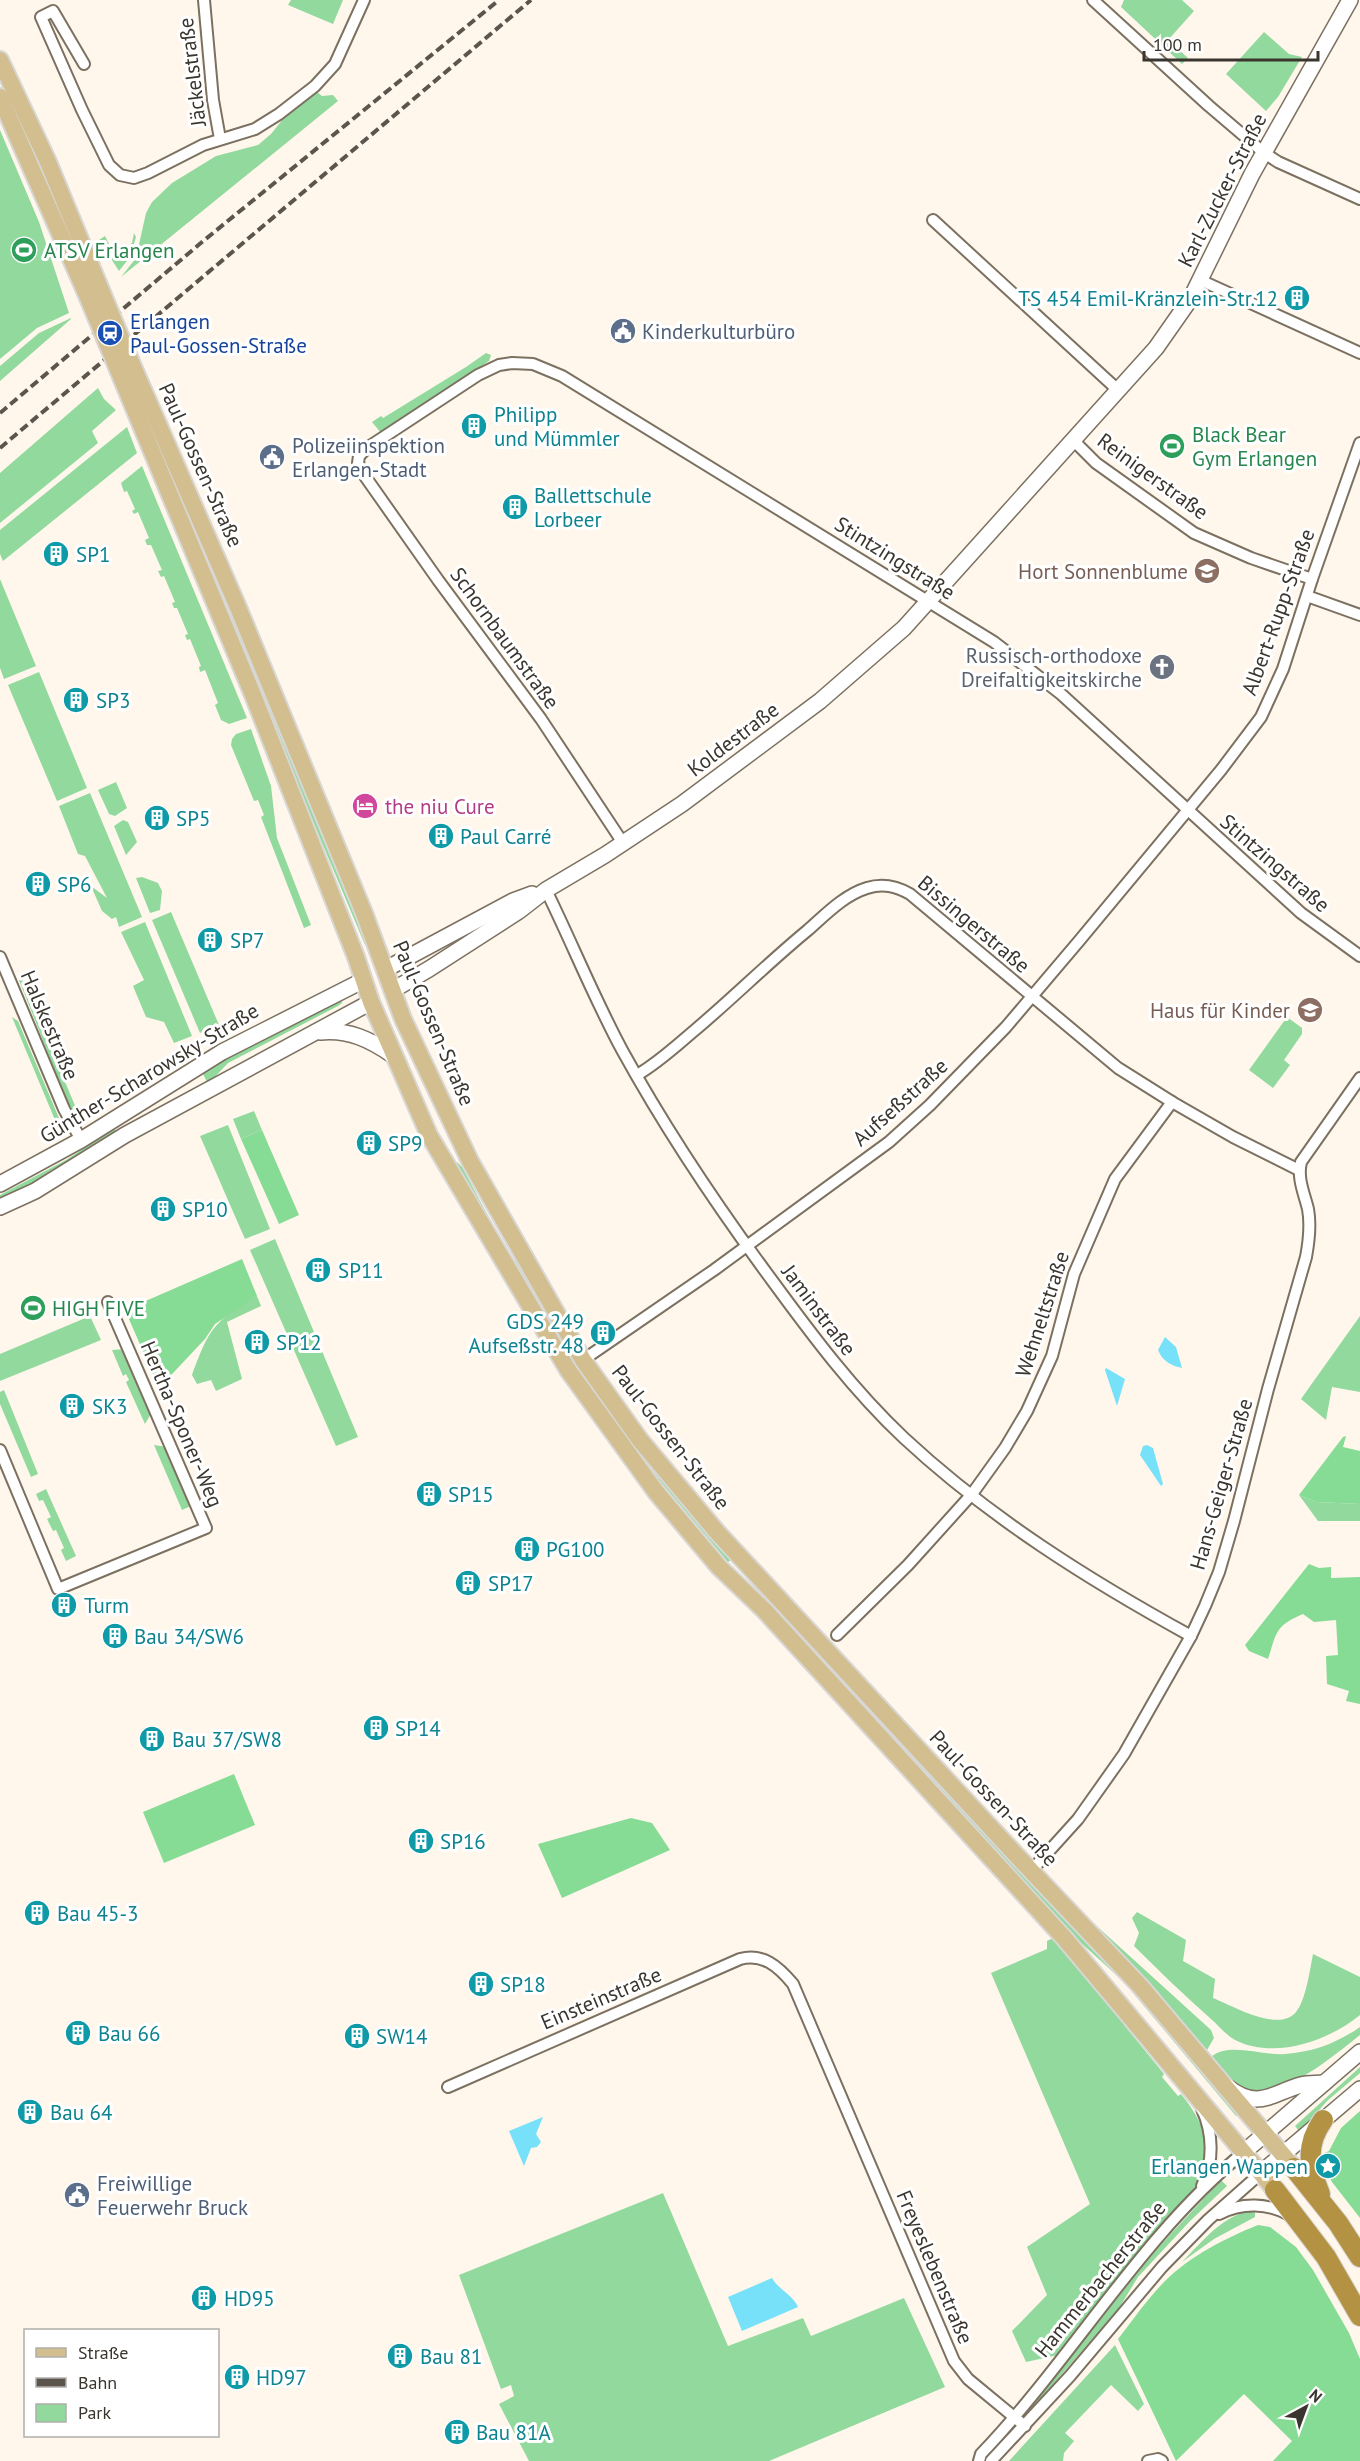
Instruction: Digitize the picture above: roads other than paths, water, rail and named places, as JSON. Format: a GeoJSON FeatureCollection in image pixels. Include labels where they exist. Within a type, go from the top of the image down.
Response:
{"type":"FeatureCollection","features":[{"type":"Feature","properties":{"kind":"highway"},"geometry":{"type":"LineString","coordinates":[[1323,2120],[1314,2133],[1311,2144],[1311,2163],[1326,2208]]}},
{"type":"Feature","properties":{"kind":"highway"},"geometry":{"type":"LineString","coordinates":[[1288,2161],[1326,2208],[1360,2257]]}},
{"type":"Feature","properties":{"kind":"highway"},"geometry":{"type":"LineString","coordinates":[[1275,2190],[1304,2225],[1360,2316]]}},
{"type":"Feature","properties":{"kind":"main road","name":"Paul-Gossen-Straße"},"geometry":{"type":"LineString","coordinates":[[0,60],[48,162],[92,288]]}},
{"type":"Feature","properties":{"kind":"main road","name":"Paul-Gossen-Straße"},"geometry":{"type":"LineString","coordinates":[[0,97],[92,288],[125,367],[371,1002],[429,1135],[568,1370],[656,1492],[707,1552],[1026,1895],[1275,2190]]}},
{"type":"Feature","properties":{"kind":"main road","name":"Paul-Gossen-Straße"},"geometry":{"type":"LineString","coordinates":[[125,367],[231,592],[386,969],[403,1019],[470,1161],[583,1360],[640,1440],[723,1539],[1140,1987],[1288,2161]]}},
{"type":"Feature","properties":{"kind":"main road"},"geometry":{"type":"LineString","coordinates":[[214,600],[231,592]]}},
{"type":"Feature","properties":{"kind":"main road","name":"Günther-Scharowsky-Straße"},"geometry":{"type":"LineString","coordinates":[[364,980],[386,969]]}},
{"type":"Feature","properties":{"kind":"main road","name":"Koldestraße"},"geometry":{"type":"LineString","coordinates":[[371,1002],[393,990]]}},
{"type":"Feature","properties":{"kind":"main road"},"geometry":{"type":"LineString","coordinates":[[452,1175],[456,1160],[462,1157],[470,1161]]}},
{"type":"Feature","properties":{"kind":"main road"},"geometry":{"type":"LineString","coordinates":[[707,1552],[717,1554],[721,1552],[724,1546],[723,1539]]}},
{"type":"Feature","properties":{"kind":"street","name":"Jäckelstraße"},"geometry":{"type":"LineString","coordinates":[[204,0],[213,100],[220,139]]}},
{"type":"Feature","properties":{"kind":"street"},"geometry":{"type":"LineString","coordinates":[[84,64],[53,11],[41,17],[109,165],[120,175],[131,178],[139,177],[220,139],[255,129],[279,114],[324,77],[341,55],[364,0]]}},
{"type":"Feature","properties":{"kind":"street"},"geometry":{"type":"LineString","coordinates":[[1093,0],[1263,152],[1278,162],[1360,199]]}},
{"type":"Feature","properties":{"kind":"street","name":"Karl-Zucker-Straße"},"geometry":{"type":"LineString","coordinates":[[928,602],[1156,348],[1191,298],[1263,152],[1350,0]]}},
{"type":"Feature","properties":{"kind":"street"},"geometry":{"type":"LineString","coordinates":[[933,220],[1119,391]]}},
{"type":"Feature","properties":{"kind":"street"},"geometry":{"type":"LineString","coordinates":[[1200,280],[1360,353]]}},
{"type":"Feature","properties":{"kind":"street","name":"Stintzingstraße"},"geometry":{"type":"LineString","coordinates":[[358,456],[378,440],[485,370],[512,363],[533,364],[562,376],[994,642],[1061,694],[1300,913],[1360,957]]}},
{"type":"Feature","properties":{"kind":"street","name":"Reinigerstraße"},"geometry":{"type":"LineString","coordinates":[[1074,441],[1096,463],[1194,533],[1251,558],[1312,579]]}},
{"type":"Feature","properties":{"kind":"street","name":"Albert-Rupp-Straße"},"geometry":{"type":"LineString","coordinates":[[1187,810],[1261,717],[1283,669],[1360,443]]}},
{"type":"Feature","properties":{"kind":"street","name":"Schornbaumstraße"},"geometry":{"type":"LineString","coordinates":[[358,456],[362,472],[418,553],[541,719],[623,843]]}},
{"type":"Feature","properties":{"kind":"street"},"geometry":{"type":"LineString","coordinates":[[1307,596],[1360,615]]}},
{"type":"Feature","properties":{"kind":"street","name":"Koldestraße"},"geometry":{"type":"LineString","coordinates":[[393,990],[686,802],[809,710],[904,628],[928,602]]}},
{"type":"Feature","properties":{"kind":"street","name":"Aufseßstraße"},"geometry":{"type":"LineString","coordinates":[[583,1360],[747,1246],[889,1142],[946,1089],[1006,1027],[1187,810]]}},
{"type":"Feature","properties":{"kind":"street","name":"Bissingerstraße"},"geometry":{"type":"LineString","coordinates":[[637,1075],[650,1068],[792,943],[850,896],[866,888],[881,885],[897,887],[910,894],[1118,1068],[1172,1102],[1250,1146],[1299,1170]]}},
{"type":"Feature","properties":{"kind":"street","name":"Koldestraße"},"geometry":{"type":"LineString","coordinates":[[386,969],[513,901],[546,890]]}},
{"type":"Feature","properties":{"kind":"street","name":"Jaminstraße"},"geometry":{"type":"LineString","coordinates":[[546,890],[591,987],[665,1124],[747,1246],[822,1348],[863,1396],[913,1445],[1028,1537],[1095,1582],[1191,1636]]}},
{"type":"Feature","properties":{"kind":"street","name":"Halskestraße"},"geometry":{"type":"LineString","coordinates":[[0,957],[65,1112],[81,1140]]}},
{"type":"Feature","properties":{"kind":"street","name":"Günther-Scharowsky-Straße"},"geometry":{"type":"LineString","coordinates":[[0,1184],[81,1140],[222,1052],[364,980]]}},
{"type":"Feature","properties":{"kind":"street","name":"Günther-Scharowsky-Straße"},"geometry":{"type":"LineString","coordinates":[[0,1207],[34,1191],[125,1135],[371,1002]]}},
{"type":"Feature","properties":{"kind":"street"},"geometry":{"type":"LineString","coordinates":[[317,1032],[353,1034],[374,1042],[394,1056]]}},
{"type":"Feature","properties":{"kind":"street"},"geometry":{"type":"LineString","coordinates":[[1299,1170],[1307,1152],[1360,1078]]}},
{"type":"Feature","properties":{"kind":"street","name":"Wehneltstraße"},"geometry":{"type":"LineString","coordinates":[[837,1635],[908,1565],[972,1494],[1005,1448],[1040,1384],[1052,1356],[1074,1274],[1115,1179],[1172,1102]]}},
{"type":"Feature","properties":{"kind":"street"},"geometry":{"type":"LineString","coordinates":[[125,1135],[121,1121],[130,1108]]}},
{"type":"Feature","properties":{"kind":"street","name":"Hans-Geiger-Straße"},"geometry":{"type":"LineString","coordinates":[[1031,1871],[1070,1829],[1124,1754],[1191,1636],[1219,1572],[1306,1257],[1310,1235],[1308,1211],[1301,1188],[1299,1170]]}},
{"type":"Feature","properties":{"kind":"street","name":"Hertha-Sponer-Weg"},"geometry":{"type":"LineString","coordinates":[[0,1450],[58,1589],[206,1528],[108,1302]]}},
{"type":"Feature","properties":{"kind":"street","name":"Einsteinstraße"},"geometry":{"type":"LineString","coordinates":[[448,2087],[598,2019],[740,1959],[757,1956],[771,1963]]}},
{"type":"Feature","properties":{"kind":"street","name":"Freyeslebenstraße"},"geometry":{"type":"LineString","coordinates":[[771,1963],[793,1983],[954,2361],[968,2379],[1025,2427]]}},
{"type":"Feature","properties":{"kind":"street","name":"Hammerbacherstraße"},"geometry":{"type":"LineString","coordinates":[[979,2461],[981,2454],[1014,2418],[1156,2240],[1197,2194],[1360,2052]]}},
{"type":"Feature","properties":{"kind":"street"},"geometry":{"type":"LineString","coordinates":[[1224,2084],[1241,2095],[1261,2100],[1300,2085],[1324,2083]]}},
{"type":"Feature","properties":{"kind":"street"},"geometry":{"type":"LineString","coordinates":[[1261,2173],[1288,2161],[1302,2138],[1360,2089]]}},
{"type":"Feature","properties":{"kind":"street","name":"Paul-Gossen-Straße"},"geometry":{"type":"LineString","coordinates":[[1195,2093],[1205,2116],[1211,2146],[1208,2175],[1197,2194]]}},
{"type":"Feature","properties":{"kind":"street","name":"Hammerbacherstraße"},"geometry":{"type":"LineString","coordinates":[[991,2461],[1070,2376],[1162,2267],[1208,2220],[1261,2173]]}},
{"type":"Feature","properties":{"kind":"street","name":"Hammerbacherstraße"},"geometry":{"type":"LineString","coordinates":[[1208,2220],[1239,2206],[1260,2205],[1278,2209],[1304,2225]]}},
{"type":"Feature","properties":{"kind":"street"},"geometry":{"type":"LineString","coordinates":[[1148,2461],[1153,2459],[1161,2461]]}},
{"type":"Feature","properties":{"kind":"water"},"geometry":{"type":"Polygon","coordinates":[[[1165,1337],[1176,1347],[1182,1368],[1168,1362],[1160,1354],[1158,1350],[1165,1337]]]}},
{"type":"Feature","properties":{"kind":"water"},"geometry":{"type":"Polygon","coordinates":[[[1106,1368],[1125,1379],[1117,1406],[1105,1370],[1106,1368]]]}},
{"type":"Feature","properties":{"kind":"water"},"geometry":{"type":"Polygon","coordinates":[[[1143,1446],[1153,1448],[1163,1484],[1161,1486],[1140,1455],[1143,1446]]]}},
{"type":"Feature","properties":{"kind":"water"},"geometry":{"type":"Polygon","coordinates":[[[543,2117],[536,2134],[541,2142],[537,2147],[531,2148],[524,2166],[509,2131],[543,2117]]]}},
{"type":"Feature","properties":{"kind":"water"},"geometry":{"type":"Polygon","coordinates":[[[772,2278],[798,2307],[742,2331],[728,2297],[772,2278]]]}},
{"type":"Feature","properties":{"kind":"railway"},"geometry":{"type":"LineString","coordinates":[[0,413],[202,242],[499,0]]}},
{"type":"Feature","properties":{"kind":"railway"},"geometry":{"type":"LineString","coordinates":[[0,448],[531,0]]}},
{"type":"Feature","properties":{"kind":"place","name":"ATSV Erlangen"},"geometry":{"type":"Point","coordinates":[24,250]}},
{"type":"Feature","properties":{"kind":"place","name":"TS 454 Emil-Kränzlein-Str.12"},"geometry":{"type":"Point","coordinates":[1297,298]}},
{"type":"Feature","properties":{"kind":"place","name":"Kinderkulturbüro"},"geometry":{"type":"Point","coordinates":[623,331]}},
{"type":"Feature","properties":{"kind":"place","name":"Erlangen Paul-Gossen-Straße"},"geometry":{"type":"Point","coordinates":[110,333]}},
{"type":"Feature","properties":{"kind":"place","name":"Philipp und Mümmler"},"geometry":{"type":"Point","coordinates":[474,426]}},
{"type":"Feature","properties":{"kind":"place","name":"Black Bear Gym Erlangen"},"geometry":{"type":"Point","coordinates":[1172,446]}},
{"type":"Feature","properties":{"kind":"place","name":"Polizeiinspektion Erlangen-Stadt"},"geometry":{"type":"Point","coordinates":[272,457]}},
{"type":"Feature","properties":{"kind":"place","name":"Ballettschule Lorbeer"},"geometry":{"type":"Point","coordinates":[515,507]}},
{"type":"Feature","properties":{"kind":"place","name":"SP1"},"geometry":{"type":"Point","coordinates":[56,554]}},
{"type":"Feature","properties":{"kind":"place","name":"Hort Sonnenblume"},"geometry":{"type":"Point","coordinates":[1207,571]}},
{"type":"Feature","properties":{"kind":"place","name":"Russisch-orthodoxe Dreifaltigkeitskirche"},"geometry":{"type":"Point","coordinates":[1162,667]}},
{"type":"Feature","properties":{"kind":"place","name":"SP3"},"geometry":{"type":"Point","coordinates":[76,700]}},
{"type":"Feature","properties":{"kind":"place","name":"the niu Cure"},"geometry":{"type":"Point","coordinates":[365,806]}},
{"type":"Feature","properties":{"kind":"place","name":"SP5"},"geometry":{"type":"Point","coordinates":[157,818]}},
{"type":"Feature","properties":{"kind":"place","name":"Paul Carré"},"geometry":{"type":"Point","coordinates":[441,836]}},
{"type":"Feature","properties":{"kind":"place","name":"SP6"},"geometry":{"type":"Point","coordinates":[38,884]}},
{"type":"Feature","properties":{"kind":"place","name":"SP7"},"geometry":{"type":"Point","coordinates":[210,940]}},
{"type":"Feature","properties":{"kind":"place","name":"Haus für Kinder"},"geometry":{"type":"Point","coordinates":[1310,1010]}},
{"type":"Feature","properties":{"kind":"place","name":"SP9"},"geometry":{"type":"Point","coordinates":[369,1143]}},
{"type":"Feature","properties":{"kind":"place","name":"SP10"},"geometry":{"type":"Point","coordinates":[163,1209]}},
{"type":"Feature","properties":{"kind":"place","name":"SP11"},"geometry":{"type":"Point","coordinates":[318,1270]}},
{"type":"Feature","properties":{"kind":"place","name":"HIGH FIVE"},"geometry":{"type":"Point","coordinates":[33,1308]}},
{"type":"Feature","properties":{"kind":"place","name":"GDS 249 Aufseßstr. 48"},"geometry":{"type":"Point","coordinates":[603,1333]}},
{"type":"Feature","properties":{"kind":"place","name":"SP12"},"geometry":{"type":"Point","coordinates":[257,1342]}},
{"type":"Feature","properties":{"kind":"place","name":"SK3"},"geometry":{"type":"Point","coordinates":[72,1406]}},
{"type":"Feature","properties":{"kind":"place","name":"SP15"},"geometry":{"type":"Point","coordinates":[429,1494]}},
{"type":"Feature","properties":{"kind":"place","name":"PG100"},"geometry":{"type":"Point","coordinates":[527,1549]}},
{"type":"Feature","properties":{"kind":"place","name":"SP17"},"geometry":{"type":"Point","coordinates":[468,1583]}},
{"type":"Feature","properties":{"kind":"place","name":"Turm"},"geometry":{"type":"Point","coordinates":[64,1605]}},
{"type":"Feature","properties":{"kind":"place","name":"Bau 34/SW6"},"geometry":{"type":"Point","coordinates":[115,1636]}},
{"type":"Feature","properties":{"kind":"place","name":"SP14"},"geometry":{"type":"Point","coordinates":[376,1728]}},
{"type":"Feature","properties":{"kind":"place","name":"Bau 37/SW8"},"geometry":{"type":"Point","coordinates":[152,1739]}},
{"type":"Feature","properties":{"kind":"place","name":"SP16"},"geometry":{"type":"Point","coordinates":[421,1841]}},
{"type":"Feature","properties":{"kind":"place","name":"Bau 45-3"},"geometry":{"type":"Point","coordinates":[37,1913]}},
{"type":"Feature","properties":{"kind":"place","name":"SP18"},"geometry":{"type":"Point","coordinates":[481,1984]}},
{"type":"Feature","properties":{"kind":"place","name":"Bau 66"},"geometry":{"type":"Point","coordinates":[78,2033]}},
{"type":"Feature","properties":{"kind":"place","name":"SW14"},"geometry":{"type":"Point","coordinates":[357,2036]}},
{"type":"Feature","properties":{"kind":"place","name":"Bau 64"},"geometry":{"type":"Point","coordinates":[30,2112]}},
{"type":"Feature","properties":{"kind":"place","name":"Erlangen Wappen"},"geometry":{"type":"Point","coordinates":[1328,2166]}},
{"type":"Feature","properties":{"kind":"place","name":"Freiwillige Feuerwehr Bruck"},"geometry":{"type":"Point","coordinates":[77,2195]}},
{"type":"Feature","properties":{"kind":"place","name":"HD95"},"geometry":{"type":"Point","coordinates":[204,2298]}},
{"type":"Feature","properties":{"kind":"place","name":"Bau 81"},"geometry":{"type":"Point","coordinates":[400,2356]}},
{"type":"Feature","properties":{"kind":"place","name":"HD97"},"geometry":{"type":"Point","coordinates":[237,2377]}},
{"type":"Feature","properties":{"kind":"place","name":"Bau 81A"},"geometry":{"type":"Point","coordinates":[457,2432]}}]}
